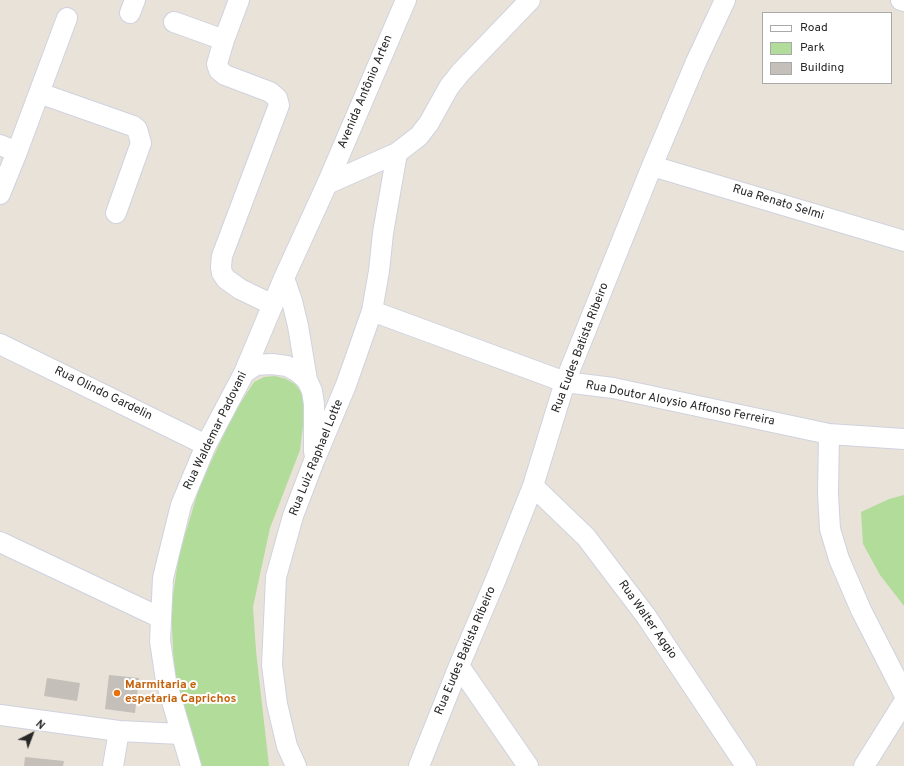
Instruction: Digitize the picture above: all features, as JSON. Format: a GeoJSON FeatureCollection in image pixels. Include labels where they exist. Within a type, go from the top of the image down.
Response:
{"type":"FeatureCollection","features":[{"type":"Feature","properties":{"kind":"street"},"geometry":{"type":"LineString","coordinates":[[239,0],[217,64],[219,70],[225,75],[270,92],[277,98],[279,105],[222,256],[221,267],[222,273],[226,279],[240,289],[273,305]]}},
{"type":"Feature","properties":{"kind":"street","name":"Avenida Antônio Arten"},"geometry":{"type":"LineString","coordinates":[[327,184],[406,0]]}},
{"type":"Feature","properties":{"kind":"street"},"geometry":{"type":"LineString","coordinates":[[327,184],[397,153],[419,136],[429,123],[449,87],[461,72],[530,0]]}},
{"type":"Feature","properties":{"kind":"street","name":"Rua Eudes Batista Ribeiro"},"geometry":{"type":"LineString","coordinates":[[419,766],[533,486],[565,382],[652,166],[696,62],[725,0]]}},
{"type":"Feature","properties":{"kind":"street"},"geometry":{"type":"LineString","coordinates":[[0,194],[9,149],[39,93],[67,18]]}},
{"type":"Feature","properties":{"kind":"street"},"geometry":{"type":"LineString","coordinates":[[174,22],[224,40]]}},
{"type":"Feature","properties":{"kind":"street"},"geometry":{"type":"LineString","coordinates":[[39,93],[133,126],[137,129],[141,143],[116,213]]}},
{"type":"Feature","properties":{"kind":"street","name":"Rua Luiz Raphael Lotte"},"geometry":{"type":"LineString","coordinates":[[296,766],[287,746],[278,704],[272,665],[276,577],[293,516],[346,385],[372,311],[379,271],[385,219],[397,153]]}},
{"type":"Feature","properties":{"kind":"street","name":"Rua Renato Selmi"},"geometry":{"type":"LineString","coordinates":[[652,166],[904,241]]}},
{"type":"Feature","properties":{"kind":"street","name":"Rua Waldemar Padovani"},"geometry":{"type":"LineString","coordinates":[[190,763],[166,681],[160,641],[163,578],[180,505],[206,445],[244,373],[284,278],[327,184]]}},
{"type":"Feature","properties":{"kind":"street"},"geometry":{"type":"LineString","coordinates":[[284,278],[292,301],[298,326],[307,380],[312,391],[314,404],[314,461]]}},
{"type":"Feature","properties":{"kind":"street","name":"Rua Doutor Aloysio Affonso Ferreira"},"geometry":{"type":"LineString","coordinates":[[372,311],[565,382],[613,388],[829,434],[904,439]]}},
{"type":"Feature","properties":{"kind":"street","name":"Rua Olindo Gardelin"},"geometry":{"type":"LineString","coordinates":[[0,344],[206,445]]}},
{"type":"Feature","properties":{"kind":"street"},"geometry":{"type":"LineString","coordinates":[[244,373],[256,365],[272,364],[287,366],[298,372],[307,380]]}},
{"type":"Feature","properties":{"kind":"street"},"geometry":{"type":"LineString","coordinates":[[314,404],[333,396],[346,385]]}},
{"type":"Feature","properties":{"kind":"street"},"geometry":{"type":"LineString","coordinates":[[829,434],[828,494],[830,529],[839,559],[861,610],[904,694]]}},
{"type":"Feature","properties":{"kind":"street","name":"Rua Walter Aggio"},"geometry":{"type":"LineString","coordinates":[[533,486],[586,537],[646,616],[746,766]]}},
{"type":"Feature","properties":{"kind":"street"},"geometry":{"type":"LineString","coordinates":[[0,542],[161,618]]}},
{"type":"Feature","properties":{"kind":"street"},"geometry":{"type":"LineString","coordinates":[[459,666],[528,766]]}},
{"type":"Feature","properties":{"kind":"street"},"geometry":{"type":"LineString","coordinates":[[864,766],[904,702]]}},
{"type":"Feature","properties":{"kind":"street"},"geometry":{"type":"LineString","coordinates":[[0,715],[119,731],[181,734]]}},
{"type":"Feature","properties":{"kind":"street"},"geometry":{"type":"LineString","coordinates":[[113,766],[119,731]]}},
{"type":"Feature","properties":{"kind":"street"},"geometry":{"type":"LineString","coordinates":[[287,746],[288,766]]}},
{"type":"Feature","properties":{"kind":"green space"},"geometry":{"type":"Polygon","coordinates":[[[275,376],[286,379],[295,384],[302,393],[306,402],[300,450],[270,528],[253,607],[256,651],[269,766],[199,766],[187,726],[174,669],[171,608],[179,555],[200,485],[234,413],[254,382],[264,377],[275,376]]]}},
{"type":"Feature","properties":{"kind":"green space"},"geometry":{"type":"Polygon","coordinates":[[[904,495],[904,606],[880,575],[863,544],[861,512],[889,499],[904,495]]]}},
{"type":"Feature","properties":{"kind":"building","name":"Marmitaria e espetaria Caprichos"},"geometry":{"type":"Polygon","coordinates":[[[109,675],[139,678],[135,713],[105,709],[109,675]]]}},
{"type":"Feature","properties":{"kind":"building"},"geometry":{"type":"Polygon","coordinates":[[[47,678],[80,683],[77,701],[44,696],[47,678]]]}},
{"type":"Feature","properties":{"kind":"building"},"geometry":{"type":"Polygon","coordinates":[[[25,757],[64,761],[63,766],[24,766],[25,757]]]}},
{"type":"Feature","properties":{"kind":"place","name":"Marmitaria e espetaria Caprichos"},"geometry":{"type":"Point","coordinates":[117,693]}}]}
